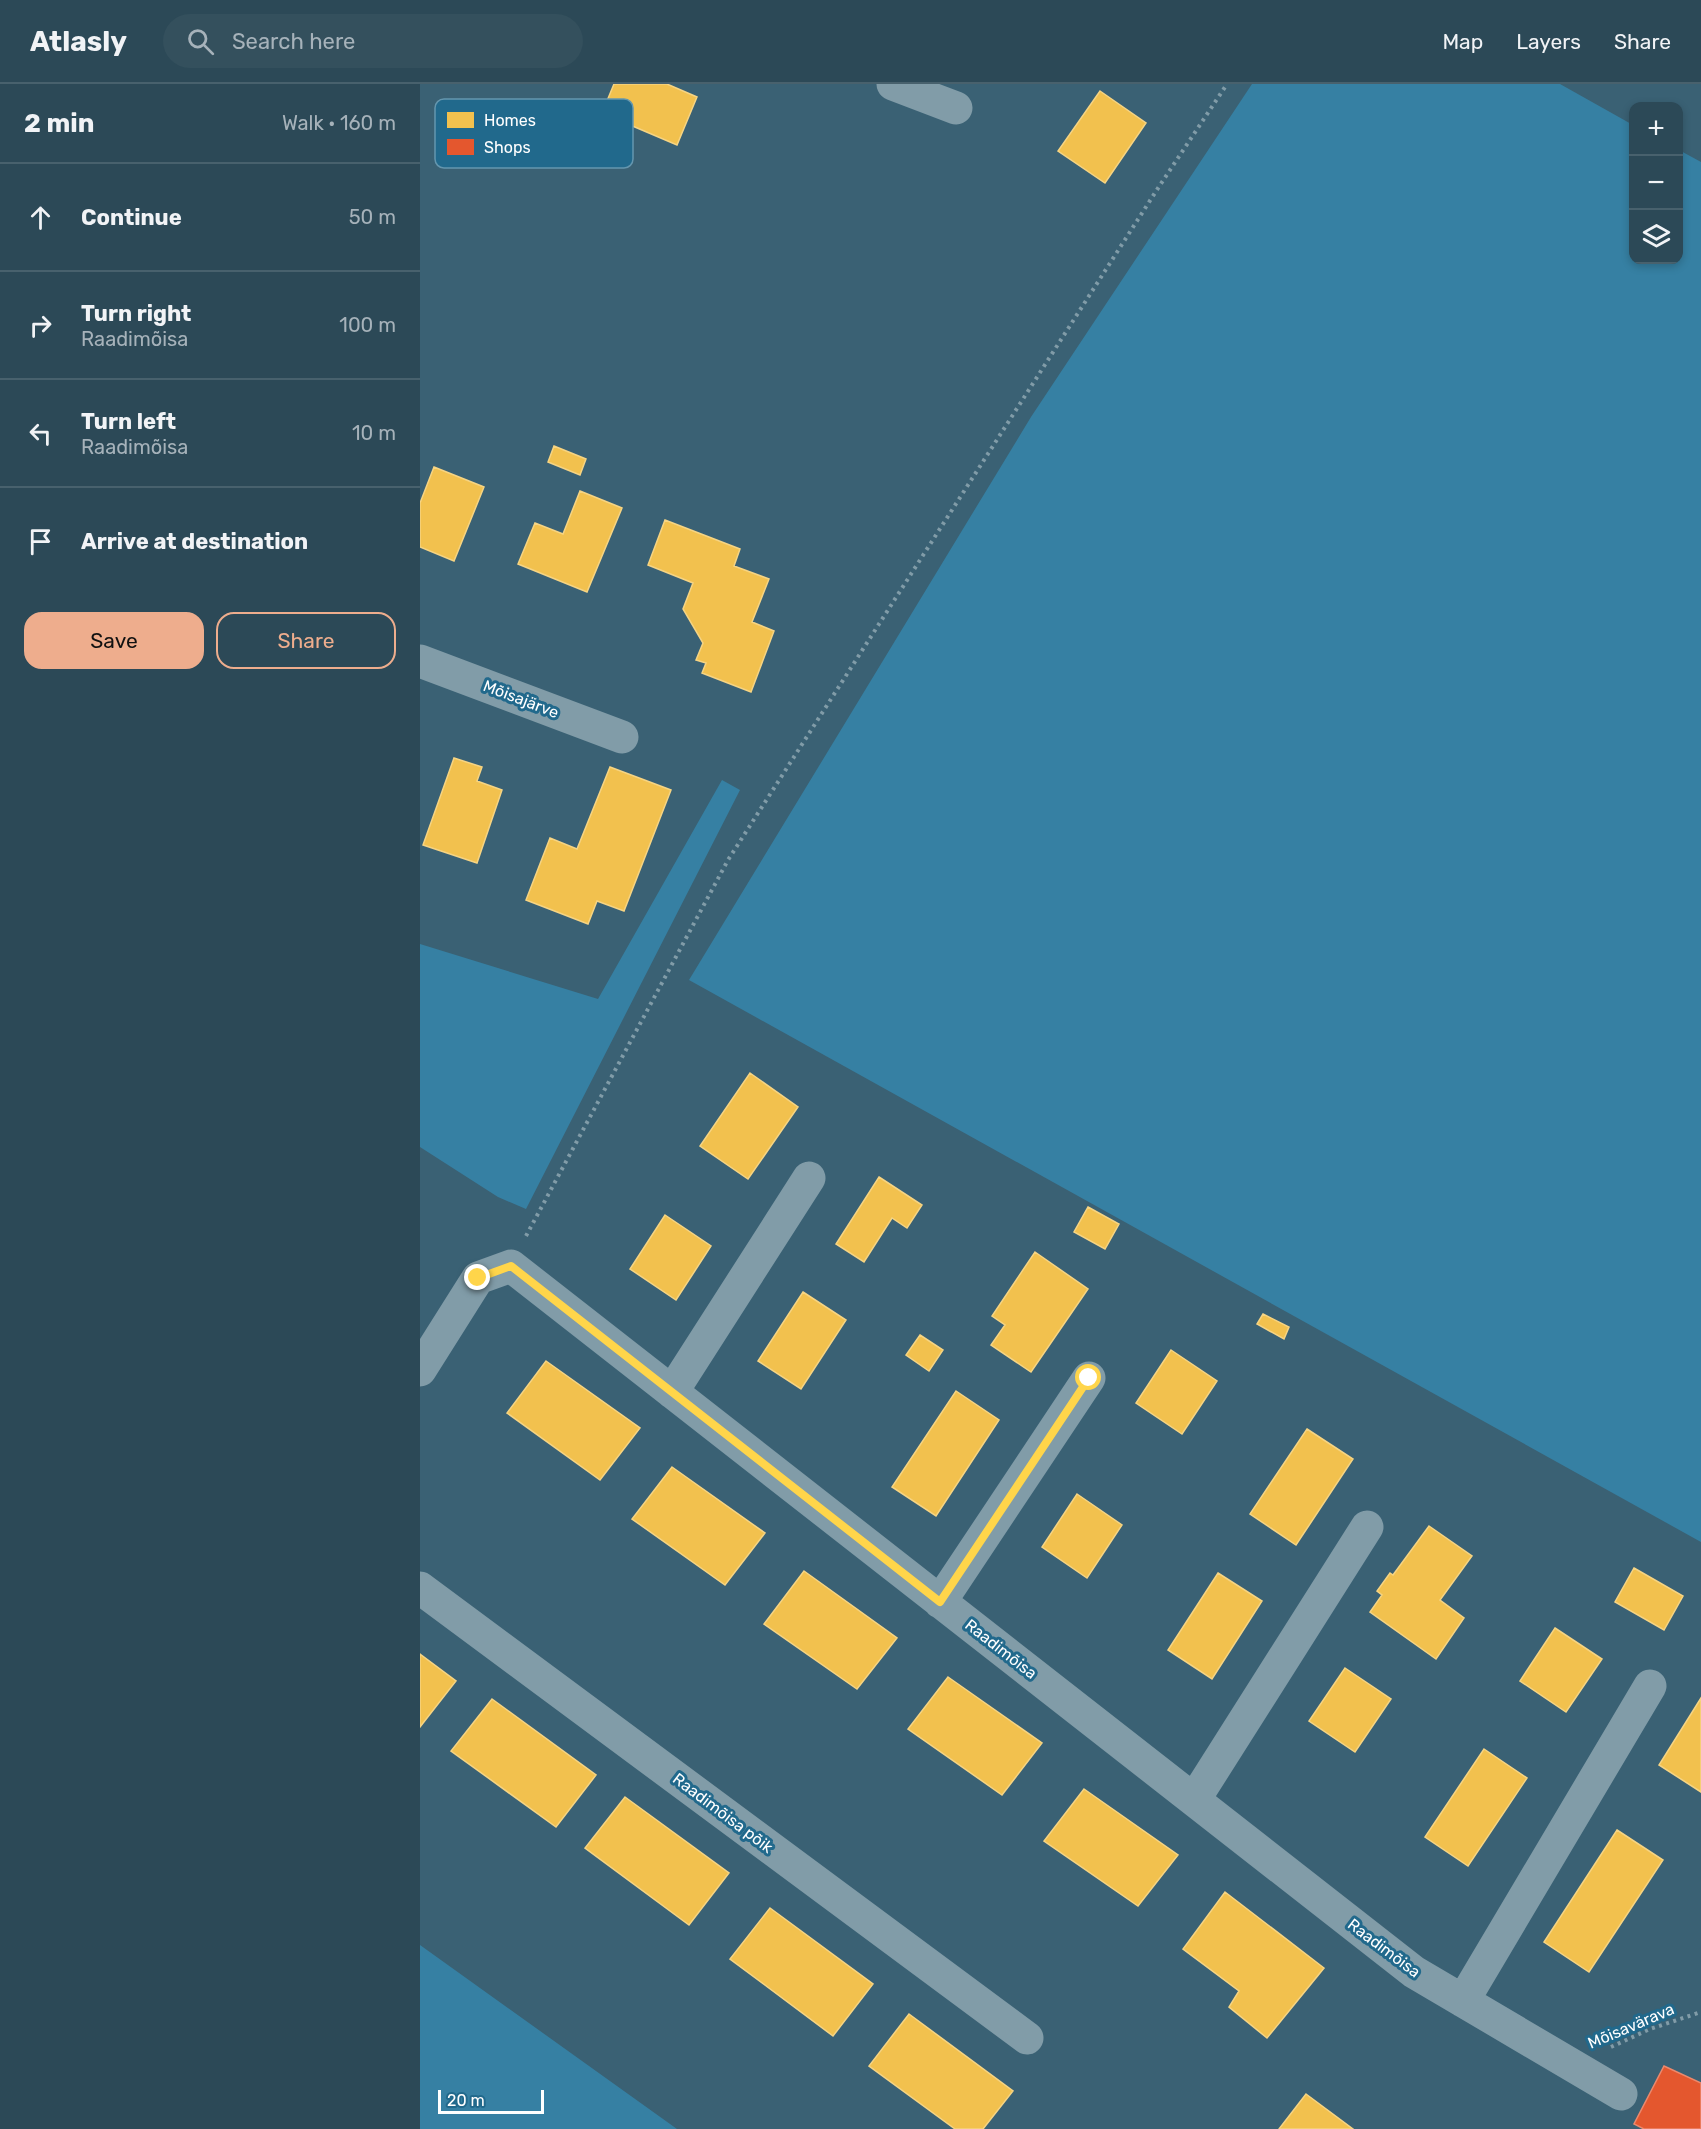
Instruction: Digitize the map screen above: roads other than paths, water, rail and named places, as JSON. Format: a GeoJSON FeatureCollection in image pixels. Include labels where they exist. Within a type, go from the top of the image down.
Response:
{"type":"FeatureCollection","features":[{"type":"Feature","properties":{"kind":"street"},"geometry":{"type":"LineString","coordinates":[[893,84],[956,108]]}},
{"type":"Feature","properties":{"kind":"street","name":"Mõisajärve"},"geometry":{"type":"LineString","coordinates":[[420,661],[622,737]]}},
{"type":"Feature","properties":{"kind":"street"},"geometry":{"type":"LineString","coordinates":[[672,1392],[809,1178]]}},
{"type":"Feature","properties":{"kind":"street","name":"Raadimõisa"},"geometry":{"type":"LineString","coordinates":[[420,1370],[478,1278],[511,1266],[1414,1972],[1622,2094]]}},
{"type":"Feature","properties":{"kind":"street"},"geometry":{"type":"LineString","coordinates":[[940,1602],[1089,1378]]}},
{"type":"Feature","properties":{"kind":"street"},"geometry":{"type":"LineString","coordinates":[[1194,1800],[1367,1527]]}},
{"type":"Feature","properties":{"kind":"street","name":"Raadimõisa põik"},"geometry":{"type":"LineString","coordinates":[[420,1588],[1027,2038]]}},
{"type":"Feature","properties":{"kind":"street"},"geometry":{"type":"LineString","coordinates":[[1463,2001],[1650,1686]]}}]}
